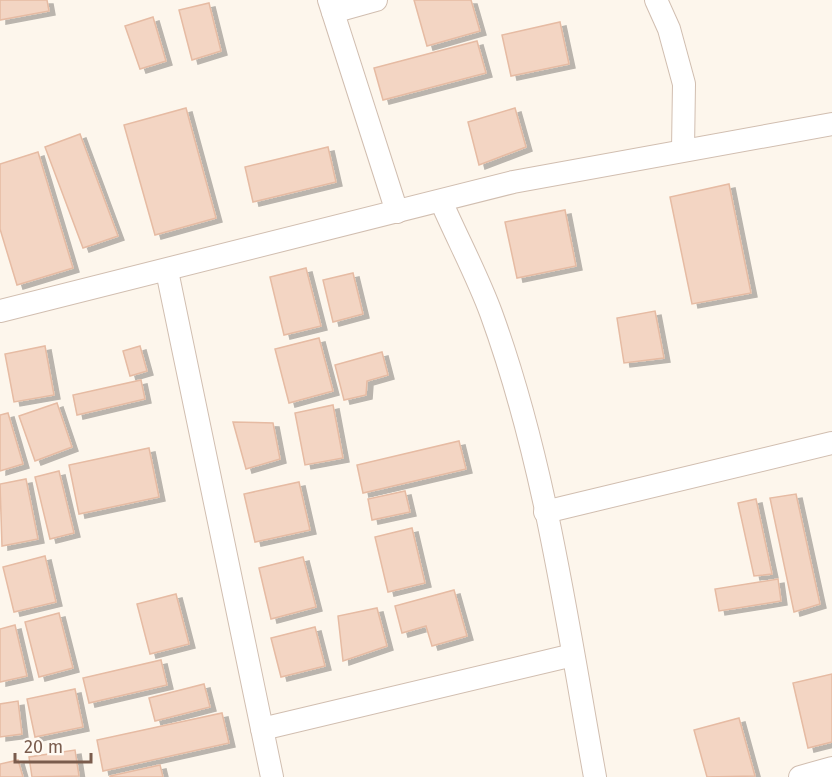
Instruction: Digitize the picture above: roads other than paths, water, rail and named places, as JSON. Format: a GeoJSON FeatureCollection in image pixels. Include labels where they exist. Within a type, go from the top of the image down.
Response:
{"type":"FeatureCollection","features":[{"type":"Feature","properties":{"kind":"street"},"geometry":{"type":"LineString","coordinates":[[376,0],[331,6],[396,212]]}},
{"type":"Feature","properties":{"kind":"street"},"geometry":{"type":"LineString","coordinates":[[656,0],[669,29],[684,84],[683,149]]}},
{"type":"Feature","properties":{"kind":"street"},"geometry":{"type":"LineString","coordinates":[[0,311],[167,271],[513,182],[832,123]]}},
{"type":"Feature","properties":{"kind":"street"},"geometry":{"type":"LineString","coordinates":[[441,201],[491,312],[529,440],[545,512],[595,777]]}},
{"type":"Feature","properties":{"kind":"street"},"geometry":{"type":"LineString","coordinates":[[167,271],[272,777]]}},
{"type":"Feature","properties":{"kind":"street"},"geometry":{"type":"LineString","coordinates":[[545,512],[832,443]]}},
{"type":"Feature","properties":{"kind":"street"},"geometry":{"type":"LineString","coordinates":[[262,729],[573,655]]}},
{"type":"Feature","properties":{"kind":"street"},"geometry":{"type":"LineString","coordinates":[[800,777],[832,768]]}}]}
